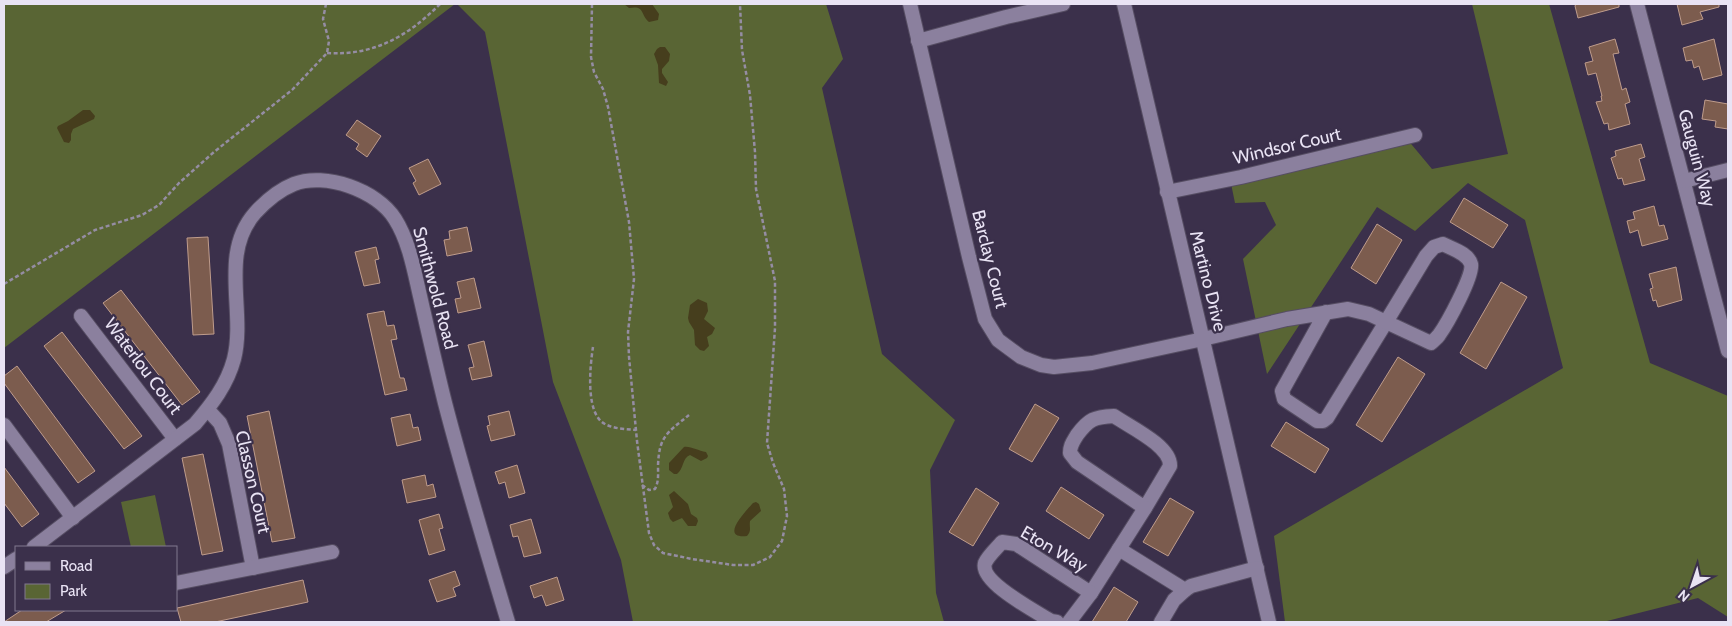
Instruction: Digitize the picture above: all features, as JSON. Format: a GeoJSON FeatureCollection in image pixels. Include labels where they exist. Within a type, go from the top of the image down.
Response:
{"type":"FeatureCollection","features":[{"type":"Feature","properties":{"kind":"street","name":"Barclay Court"},"geometry":{"type":"LineString","coordinates":[[910,4],[985,319],[998,340],[1021,357],[1054,368],[1092,363],[1326,312],[1348,309],[1369,314],[1386,322]]}},
{"type":"Feature","properties":{"kind":"street"},"geometry":{"type":"LineString","coordinates":[[918,41],[1063,4]]}},
{"type":"Feature","properties":{"kind":"street","name":"Martino Drive"},"geometry":{"type":"LineString","coordinates":[[1124,4],[1269,622]]}},
{"type":"Feature","properties":{"kind":"street","name":"Gauguin Way"},"geometry":{"type":"LineString","coordinates":[[1637,4],[1728,351]]}},
{"type":"Feature","properties":{"kind":"street","name":"Windsor Court"},"geometry":{"type":"LineString","coordinates":[[1168,192],[1241,177],[1415,135]]}},
{"type":"Feature","properties":{"kind":"street"},"geometry":{"type":"LineString","coordinates":[[1684,181],[1728,170]]}},
{"type":"Feature","properties":{"kind":"street","name":"Smithwold Road"},"geometry":{"type":"LineString","coordinates":[[35,546],[175,440],[195,424],[208,410],[227,380],[234,358],[237,333],[235,255],[240,239],[254,214],[271,197],[294,184],[309,180],[342,183],[367,192],[394,216],[401,230],[413,267],[445,403],[508,622]]}},
{"type":"Feature","properties":{"kind":"street"},"geometry":{"type":"LineString","coordinates":[[1326,312],[1282,391],[1284,400],[1317,421],[1323,421],[1327,418],[1426,256],[1434,247],[1443,244],[1462,254],[1470,262],[1472,270],[1464,288],[1438,336],[1431,343],[1386,322]]}},
{"type":"Feature","properties":{"kind":"street","name":"Waterlou Court"},"geometry":{"type":"LineString","coordinates":[[81,316],[175,440]]}},
{"type":"Feature","properties":{"kind":"street","name":"Classon Court"},"geometry":{"type":"LineString","coordinates":[[208,410],[220,423],[229,444],[253,568]]}},
{"type":"Feature","properties":{"kind":"street","name":"Eton Way"},"geometry":{"type":"LineString","coordinates":[[1069,622],[1091,593],[1145,508],[1170,466],[1170,459],[1163,448],[1114,416],[1099,417],[1091,420],[1084,425],[1070,445],[1070,453],[1077,462],[1145,508]]}},
{"type":"Feature","properties":{"kind":"street"},"geometry":{"type":"LineString","coordinates":[[4,425],[73,518]]}},
{"type":"Feature","properties":{"kind":"street","name":"Eton Way"},"geometry":{"type":"LineString","coordinates":[[1057,622],[1051,621],[1005,592],[990,579],[985,569],[986,562],[1002,542],[1016,544],[1091,593]]}},
{"type":"Feature","properties":{"kind":"street"},"geometry":{"type":"LineString","coordinates":[[1119,549],[1184,590]]}},
{"type":"Feature","properties":{"kind":"street"},"geometry":{"type":"LineString","coordinates":[[178,583],[332,552]]}},
{"type":"Feature","properties":{"kind":"street"},"geometry":{"type":"LineString","coordinates":[[4,567],[15,560]]}},
{"type":"Feature","properties":{"kind":"street"},"geometry":{"type":"LineString","coordinates":[[1161,622],[1174,600],[1191,586],[1257,568]]}},
{"type":"Feature","properties":{"kind":"path"},"geometry":{"type":"LineString","coordinates":[[4,284],[95,230],[142,215],[159,205],[179,183],[214,152],[292,90],[327,53],[329,41],[323,19],[326,4]]}},
{"type":"Feature","properties":{"kind":"path"},"geometry":{"type":"LineString","coordinates":[[327,53],[343,54],[378,48],[406,33],[426,18],[440,4]]}},
{"type":"Feature","properties":{"kind":"path"},"geometry":{"type":"LineString","coordinates":[[592,4],[591,57],[594,72],[603,89],[608,107],[628,222],[634,279],[628,332],[629,357],[648,533],[654,545],[662,553],[733,565],[753,565],[770,557],[782,541],[787,516],[784,489],[773,463],[767,442],[775,328],[775,281],[756,189],[755,152],[750,95],[742,50],[740,4]]}},
{"type":"Feature","properties":{"kind":"path"},"geometry":{"type":"LineString","coordinates":[[593,347],[590,363],[590,386],[592,402],[597,417],[605,424],[636,430]]}},
{"type":"Feature","properties":{"kind":"path"},"geometry":{"type":"LineString","coordinates":[[642,485],[649,490],[655,489],[658,482],[660,443],[688,415]]}},
{"type":"Feature","properties":{"kind":"green space"},"geometry":{"type":"Polygon","coordinates":[[[4,4],[455,4],[4,348],[4,4]]]}},
{"type":"Feature","properties":{"kind":"green space"},"geometry":{"type":"Polygon","coordinates":[[[457,4],[826,4],[843,59],[822,88],[882,354],[955,420],[930,470],[936,593],[944,622],[633,622],[621,560],[553,382],[485,32],[457,4]]]}},
{"type":"Feature","properties":{"kind":"green space"},"geometry":{"type":"Polygon","coordinates":[[[1472,4],[1549,4],[1650,363],[1728,396],[1728,617],[1698,598],[1607,622],[1285,622],[1274,536],[1563,368],[1525,220],[1468,183],[1415,231],[1377,207],[1267,374],[1243,259],[1276,225],[1265,202],[1235,203],[1229,174],[1402,133],[1432,169],[1508,154],[1472,4]]]}},
{"type":"Feature","properties":{"kind":"green space"},"geometry":{"type":"Polygon","coordinates":[[[155,495],[166,546],[131,546],[121,502],[155,495]]]}},
{"type":"Feature","properties":{"kind":"sand"},"geometry":{"type":"Polygon","coordinates":[[[624,4],[652,4],[659,14],[658,20],[649,22],[640,9],[629,8],[624,4]]]}},
{"type":"Feature","properties":{"kind":"sand"},"geometry":{"type":"Polygon","coordinates":[[[660,47],[665,47],[670,54],[669,61],[662,69],[662,73],[668,82],[666,86],[659,83],[658,65],[654,54],[660,47]]]}},
{"type":"Feature","properties":{"kind":"sand"},"geometry":{"type":"Polygon","coordinates":[[[83,110],[90,110],[95,116],[94,119],[73,129],[69,143],[64,142],[57,128],[58,126],[83,110]]]}},
{"type":"Feature","properties":{"kind":"sand"},"geometry":{"type":"Polygon","coordinates":[[[698,299],[707,303],[708,311],[704,319],[715,328],[712,334],[707,337],[709,346],[704,351],[695,345],[694,330],[688,318],[690,305],[698,299]]]}},
{"type":"Feature","properties":{"kind":"sand"},"geometry":{"type":"Polygon","coordinates":[[[684,447],[706,452],[708,456],[701,461],[690,455],[687,456],[679,472],[674,474],[669,470],[669,463],[684,447]]]}},
{"type":"Feature","properties":{"kind":"sand"},"geometry":{"type":"Polygon","coordinates":[[[674,491],[688,504],[691,514],[697,518],[696,526],[688,526],[682,518],[673,522],[670,519],[668,513],[673,507],[669,495],[674,491]]]}},
{"type":"Feature","properties":{"kind":"sand"},"geometry":{"type":"Polygon","coordinates":[[[753,503],[759,504],[761,511],[750,521],[749,534],[747,536],[739,536],[735,533],[737,523],[753,503]]]}},
{"type":"Feature","properties":{"kind":"building"},"geometry":{"type":"Polygon","coordinates":[[[1576,4],[1619,4],[1619,7],[1578,18],[1576,4]]]}},
{"type":"Feature","properties":{"kind":"building"},"geometry":{"type":"Polygon","coordinates":[[[1677,4],[1719,4],[1719,7],[1700,12],[1703,19],[1682,25],[1677,4]]]}},
{"type":"Feature","properties":{"kind":"building"},"geometry":{"type":"Polygon","coordinates":[[[1615,39],[1619,53],[1613,54],[1622,90],[1626,88],[1630,102],[1625,104],[1630,124],[1609,130],[1608,123],[1604,124],[1596,102],[1602,101],[1602,96],[1596,73],[1588,75],[1585,63],[1593,61],[1589,47],[1615,39]]]}},
{"type":"Feature","properties":{"kind":"building"},"geometry":{"type":"Polygon","coordinates":[[[1714,39],[1722,75],[1703,80],[1699,66],[1694,68],[1692,60],[1686,61],[1683,48],[1714,39]]]}},
{"type":"Feature","properties":{"kind":"building"},"geometry":{"type":"Polygon","coordinates":[[[1705,100],[1728,104],[1728,129],[1715,127],[1716,121],[1702,119],[1705,100]]]}},
{"type":"Feature","properties":{"kind":"building"},"geometry":{"type":"Polygon","coordinates":[[[357,120],[381,136],[367,157],[356,149],[359,144],[346,135],[357,120]]]}},
{"type":"Feature","properties":{"kind":"building"},"geometry":{"type":"Polygon","coordinates":[[[1641,144],[1645,157],[1639,159],[1645,180],[1624,185],[1622,178],[1618,179],[1611,158],[1616,156],[1615,151],[1641,144]]]}},
{"type":"Feature","properties":{"kind":"building"},"geometry":{"type":"Polygon","coordinates":[[[428,159],[441,184],[419,195],[413,183],[416,181],[409,168],[428,159]]]}},
{"type":"Feature","properties":{"kind":"building"},"geometry":{"type":"Polygon","coordinates":[[[1464,198],[1508,225],[1493,248],[1450,222],[1464,198]]]}},
{"type":"Feature","properties":{"kind":"building"},"geometry":{"type":"Polygon","coordinates":[[[1654,206],[1659,226],[1664,225],[1668,239],[1642,246],[1638,230],[1630,233],[1627,221],[1635,219],[1633,212],[1654,206]]]}},
{"type":"Feature","properties":{"kind":"building"},"geometry":{"type":"Polygon","coordinates":[[[1377,224],[1402,240],[1376,284],[1351,268],[1377,224]]]}},
{"type":"Feature","properties":{"kind":"building"},"geometry":{"type":"Polygon","coordinates":[[[467,227],[472,251],[447,256],[444,240],[450,239],[449,231],[467,227]]]}},
{"type":"Feature","properties":{"kind":"building"},"geometry":{"type":"Polygon","coordinates":[[[208,237],[214,334],[193,335],[187,238],[208,237]]]}},
{"type":"Feature","properties":{"kind":"building"},"geometry":{"type":"Polygon","coordinates":[[[376,247],[379,259],[375,260],[380,283],[364,286],[355,252],[376,247]]]}},
{"type":"Feature","properties":{"kind":"building"},"geometry":{"type":"Polygon","coordinates":[[[1676,267],[1682,300],[1658,307],[1656,300],[1653,301],[1650,289],[1653,288],[1649,274],[1676,267]]]}},
{"type":"Feature","properties":{"kind":"building"},"geometry":{"type":"Polygon","coordinates":[[[474,278],[481,308],[458,313],[455,299],[461,298],[457,282],[474,278]]]}},
{"type":"Feature","properties":{"kind":"building"},"geometry":{"type":"Polygon","coordinates":[[[1501,282],[1527,297],[1486,369],[1460,353],[1501,282]]]}},
{"type":"Feature","properties":{"kind":"building"},"geometry":{"type":"Polygon","coordinates":[[[121,290],[200,392],[182,405],[103,303],[121,290]]]}},
{"type":"Feature","properties":{"kind":"building"},"geometry":{"type":"Polygon","coordinates":[[[384,311],[387,326],[394,325],[397,339],[391,340],[400,378],[404,378],[407,390],[385,395],[367,314],[384,311]]]}},
{"type":"Feature","properties":{"kind":"building"},"geometry":{"type":"Polygon","coordinates":[[[62,332],[142,436],[124,449],[44,346],[62,332]]]}},
{"type":"Feature","properties":{"kind":"building"},"geometry":{"type":"Polygon","coordinates":[[[484,341],[492,376],[472,380],[469,368],[474,367],[468,345],[484,341]]]}},
{"type":"Feature","properties":{"kind":"building"},"geometry":{"type":"Polygon","coordinates":[[[1398,357],[1425,374],[1382,442],[1356,425],[1398,357]]]}},
{"type":"Feature","properties":{"kind":"building"},"geometry":{"type":"Polygon","coordinates":[[[17,366],[95,471],[78,483],[4,383],[4,376],[17,366]]]}},
{"type":"Feature","properties":{"kind":"building"},"geometry":{"type":"Polygon","coordinates":[[[1035,404],[1059,418],[1032,462],[1009,449],[1035,404]]]}},
{"type":"Feature","properties":{"kind":"building"},"geometry":{"type":"Polygon","coordinates":[[[269,411],[295,538],[272,542],[247,416],[269,411]]]}},
{"type":"Feature","properties":{"kind":"building"},"geometry":{"type":"Polygon","coordinates":[[[509,411],[515,435],[491,441],[487,426],[490,425],[488,416],[509,411]]]}},
{"type":"Feature","properties":{"kind":"building"},"geometry":{"type":"Polygon","coordinates":[[[410,414],[413,428],[418,427],[421,440],[397,446],[391,418],[410,414]]]}},
{"type":"Feature","properties":{"kind":"building"},"geometry":{"type":"Polygon","coordinates":[[[1286,422],[1329,449],[1315,473],[1271,446],[1286,422]]]}},
{"type":"Feature","properties":{"kind":"building"},"geometry":{"type":"Polygon","coordinates":[[[203,454],[223,551],[202,555],[182,458],[203,454]]]}},
{"type":"Feature","properties":{"kind":"building"},"geometry":{"type":"Polygon","coordinates":[[[517,465],[525,493],[509,498],[505,482],[499,484],[495,472],[517,465]]]}},
{"type":"Feature","properties":{"kind":"building"},"geometry":{"type":"Polygon","coordinates":[[[4,467],[39,514],[22,527],[4,503],[4,467]]]}},
{"type":"Feature","properties":{"kind":"building"},"geometry":{"type":"Polygon","coordinates":[[[425,475],[427,486],[433,484],[436,497],[407,503],[402,480],[425,475]]]}},
{"type":"Feature","properties":{"kind":"building"},"geometry":{"type":"Polygon","coordinates":[[[1061,487],[1104,515],[1089,539],[1046,511],[1061,487]]]}},
{"type":"Feature","properties":{"kind":"building"},"geometry":{"type":"Polygon","coordinates":[[[976,488],[999,503],[973,546],[949,532],[976,488]]]}},
{"type":"Feature","properties":{"kind":"building"},"geometry":{"type":"Polygon","coordinates":[[[1170,498],[1194,512],[1168,556],[1143,542],[1170,498]]]}},
{"type":"Feature","properties":{"kind":"building"},"geometry":{"type":"Polygon","coordinates":[[[439,514],[443,528],[439,529],[445,550],[429,555],[419,520],[439,514]]]}},
{"type":"Feature","properties":{"kind":"building"},"geometry":{"type":"Polygon","coordinates":[[[531,519],[541,553],[524,557],[518,536],[513,537],[510,525],[531,519]]]}},
{"type":"Feature","properties":{"kind":"building"},"geometry":{"type":"Polygon","coordinates":[[[455,571],[460,585],[453,588],[456,596],[437,602],[429,580],[455,571]]]}},
{"type":"Feature","properties":{"kind":"building"},"geometry":{"type":"Polygon","coordinates":[[[557,577],[564,600],[546,606],[542,595],[534,598],[530,586],[557,577]]]}},
{"type":"Feature","properties":{"kind":"building"},"geometry":{"type":"Polygon","coordinates":[[[303,580],[308,602],[215,622],[181,622],[178,608],[303,580]]]}},
{"type":"Feature","properties":{"kind":"building"},"geometry":{"type":"Polygon","coordinates":[[[1114,587],[1138,602],[1126,622],[1092,622],[1114,587]]]}},
{"type":"Feature","properties":{"kind":"building"},"geometry":{"type":"Polygon","coordinates":[[[20,611],[64,611],[46,622],[4,622],[20,611]]]}}]}
